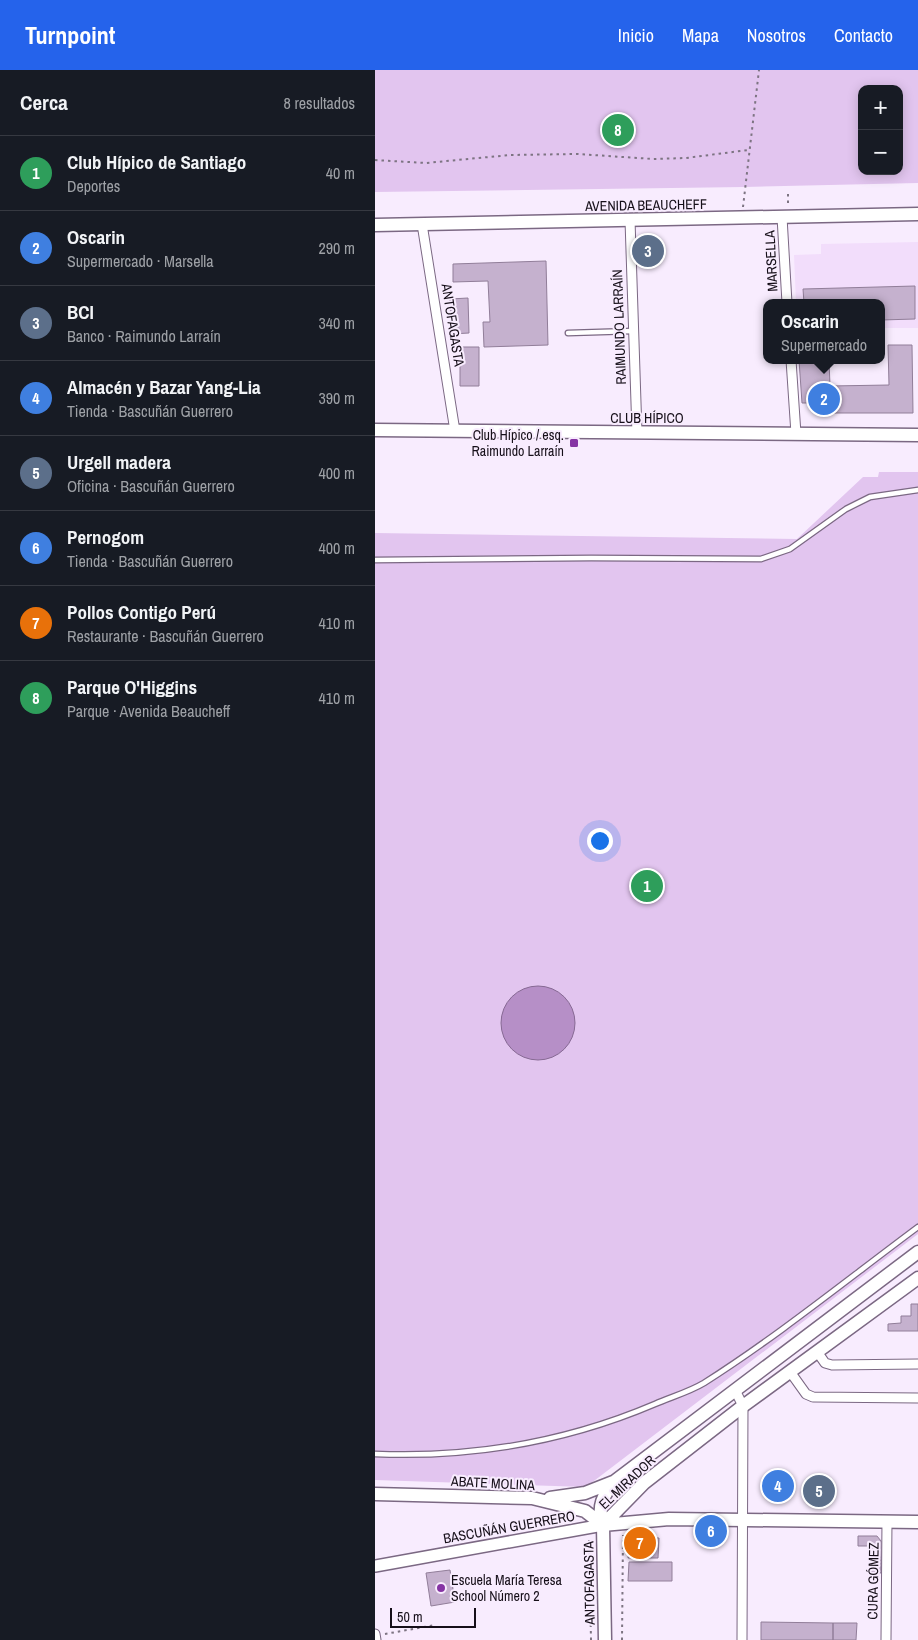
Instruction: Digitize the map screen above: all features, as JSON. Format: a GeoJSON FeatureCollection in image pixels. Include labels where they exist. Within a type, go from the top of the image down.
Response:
{"type":"FeatureCollection","features":[{"type":"Feature","properties":{"kind":"main road","name":"AVENIDA BEAUCHEFF"},"geometry":{"type":"LineString","coordinates":[[375,225],[918,214]]}},
{"type":"Feature","properties":{"kind":"main road","name":"CLUB HÍPICO"},"geometry":{"type":"LineString","coordinates":[[375,430],[918,435]]}},
{"type":"Feature","properties":{"kind":"main road","name":"EL MIRADOR"},"geometry":{"type":"LineString","coordinates":[[603,1525],[600,1513],[601,1501],[615,1481],[918,1252]]}},
{"type":"Feature","properties":{"kind":"main road","name":"EL MIRADOR"},"geometry":{"type":"LineString","coordinates":[[603,1525],[644,1483],[743,1406],[791,1373],[918,1278]]}},
{"type":"Feature","properties":{"kind":"main road"},"geometry":{"type":"LineString","coordinates":[[532,1498],[574,1495],[615,1481]]}},
{"type":"Feature","properties":{"kind":"main road","name":"ABATE MOLINA"},"geometry":{"type":"LineString","coordinates":[[375,1494],[532,1498],[585,1512],[603,1525]]}},
{"type":"Feature","properties":{"kind":"main road","name":"BASCUÑÁN GUERRERO"},"geometry":{"type":"LineString","coordinates":[[603,1525],[647,1519],[918,1522]]}},
{"type":"Feature","properties":{"kind":"main road","name":"ANTOFAGASTA"},"geometry":{"type":"LineString","coordinates":[[603,1525],[605,1640]]}},
{"type":"Feature","properties":{"kind":"street","name":"MARSELLA"},"geometry":{"type":"LineString","coordinates":[[782,217],[787,299]]}},
{"type":"Feature","properties":{"kind":"street","name":"RAIMUNDO LARRAÍN"},"geometry":{"type":"LineString","coordinates":[[630,220],[637,432]]}},
{"type":"Feature","properties":{"kind":"street","name":"ANTOFAGASTA"},"geometry":{"type":"LineString","coordinates":[[422,224],[455,431]]}},
{"type":"Feature","properties":{"kind":"street"},"geometry":{"type":"LineString","coordinates":[[791,364],[796,434]]}},
{"type":"Feature","properties":{"kind":"street"},"geometry":{"type":"LineString","coordinates":[[817,1353],[825,1363],[831,1365],[918,1364]]}},
{"type":"Feature","properties":{"kind":"street"},"geometry":{"type":"LineString","coordinates":[[791,1373],[806,1394],[813,1397],[918,1398]]}},
{"type":"Feature","properties":{"kind":"street"},"geometry":{"type":"LineString","coordinates":[[735,1390],[743,1406],[742,1640]]}},
{"type":"Feature","properties":{"kind":"street","name":"CURA GÓMEZ"},"geometry":{"type":"LineString","coordinates":[[886,1640],[887,1521]]}},
{"type":"Feature","properties":{"kind":"street","name":"BASCUÑÁN GUERRERO"},"geometry":{"type":"LineString","coordinates":[[375,1566],[603,1525]]}},
{"type":"Feature","properties":{"kind":"street"},"geometry":{"type":"LineString","coordinates":[[375,1635],[376,1640]]}},
{"type":"Feature","properties":{"kind":"lane"},"geometry":{"type":"LineString","coordinates":[[568,333],[633,331]]}},
{"type":"Feature","properties":{"kind":"lane"},"geometry":{"type":"LineString","coordinates":[[375,560],[761,559],[790,549],[846,509],[869,497],[918,490]]}},
{"type":"Feature","properties":{"kind":"lane"},"geometry":{"type":"LineString","coordinates":[[375,1454],[446,1454],[498,1450],[556,1438],[611,1423],[702,1384],[801,1314],[918,1227]]}},
{"type":"Feature","properties":{"kind":"path"},"geometry":{"type":"LineString","coordinates":[[743,217],[748,150],[759,70]]}},
{"type":"Feature","properties":{"kind":"path"},"geometry":{"type":"LineString","coordinates":[[375,160],[425,163],[510,155],[578,154],[685,158],[748,150]]}},
{"type":"Feature","properties":{"kind":"path"},"geometry":{"type":"LineString","coordinates":[[622,1640],[623,1535]]}},
{"type":"Feature","properties":{"kind":"path"},"geometry":{"type":"LineString","coordinates":[[589,1539],[591,1640]]}},
{"type":"Feature","properties":{"kind":"path"},"geometry":{"type":"LineString","coordinates":[[375,1635],[435,1625]]}},
{"type":"Feature","properties":{"kind":"shaded area"},"geometry":{"type":"Polygon","coordinates":[[[375,70],[918,70],[918,183],[375,192],[375,70]]]}},
{"type":"Feature","properties":{"kind":"shaded area"},"geometry":{"type":"Polygon","coordinates":[[[918,242],[918,328],[885,328],[885,299],[796,299],[794,255],[821,254],[821,244],[918,242]]]}},
{"type":"Feature","properties":{"kind":"shaded area"},"geometry":{"type":"Polygon","coordinates":[[[879,472],[918,472],[918,1234],[586,1487],[375,1480],[375,533],[797,539],[863,477],[878,477],[879,472]]]}},
{"type":"Feature","properties":{"kind":"shaded area"},"geometry":{"type":"Polygon","coordinates":[[[538,986],[552,989],[564,997],[572,1009],[575,1023],[572,1037],[564,1049],[552,1057],[538,1060],[524,1057],[512,1049],[504,1037],[501,1023],[504,1009],[512,997],[524,989],[538,986]]]}},
{"type":"Feature","properties":{"kind":"building"},"geometry":{"type":"Polygon","coordinates":[[[546,261],[548,345],[484,347],[483,322],[490,322],[488,281],[453,282],[453,264],[546,261]]]}},
{"type":"Feature","properties":{"kind":"building"},"geometry":{"type":"Polygon","coordinates":[[[915,286],[915,319],[885,320],[885,299],[804,299],[803,289],[915,286]]]}},
{"type":"Feature","properties":{"kind":"building"},"geometry":{"type":"Polygon","coordinates":[[[468,298],[469,333],[451,334],[450,299],[468,298]]]}},
{"type":"Feature","properties":{"kind":"building"},"geometry":{"type":"Polygon","coordinates":[[[888,345],[912,345],[913,413],[824,413],[823,403],[802,403],[799,364],[829,364],[830,386],[889,385],[888,345]]]}},
{"type":"Feature","properties":{"kind":"building"},"geometry":{"type":"Polygon","coordinates":[[[460,347],[479,347],[479,386],[460,386],[460,347]]]}},
{"type":"Feature","properties":{"kind":"building"},"geometry":{"type":"Polygon","coordinates":[[[911,1304],[918,1304],[918,1331],[888,1331],[888,1324],[901,1323],[901,1316],[911,1316],[911,1304]]]}},
{"type":"Feature","properties":{"kind":"building"},"geometry":{"type":"Polygon","coordinates":[[[858,1536],[877,1536],[881,1541],[881,1573],[871,1572],[871,1546],[858,1546],[858,1536]]]}},
{"type":"Feature","properties":{"kind":"building"},"geometry":{"type":"Polygon","coordinates":[[[659,1538],[658,1558],[628,1558],[629,1545],[632,1539],[659,1538]]]}},
{"type":"Feature","properties":{"kind":"building"},"geometry":{"type":"Polygon","coordinates":[[[629,1562],[672,1562],[672,1581],[628,1581],[629,1562]]]}},
{"type":"Feature","properties":{"kind":"building","name":"Escuela María Teresa School Número 2"},"geometry":{"type":"Polygon","coordinates":[[[450,1570],[455,1602],[431,1606],[426,1573],[450,1570]]]}},
{"type":"Feature","properties":{"kind":"building"},"geometry":{"type":"Polygon","coordinates":[[[761,1622],[833,1623],[833,1640],[761,1640],[761,1622]]]}},
{"type":"Feature","properties":{"kind":"building"},"geometry":{"type":"Polygon","coordinates":[[[833,1623],[857,1623],[856,1640],[833,1640],[833,1623]]]}},
{"type":"Feature","properties":{"kind":"place","name":"Parque O'Higgins"},"geometry":{"type":"Point","coordinates":[618,130]}},
{"type":"Feature","properties":{"kind":"place","name":"BCI"},"geometry":{"type":"Point","coordinates":[648,251]}},
{"type":"Feature","properties":{"kind":"place","name":"Oscarin"},"geometry":{"type":"Point","coordinates":[824,399]}},
{"type":"Feature","properties":{"kind":"place","name":"Club Hípico / esq. Raimundo Larraín"},"geometry":{"type":"Point","coordinates":[574,443]}},
{"type":"Feature","properties":{"kind":"place","name":"Club Hípico de Santiago"},"geometry":{"type":"Point","coordinates":[647,886]}},
{"type":"Feature","properties":{"kind":"place","name":"Almacén y Bazar Yang-Lia"},"geometry":{"type":"Point","coordinates":[778,1486]}},
{"type":"Feature","properties":{"kind":"place","name":"Urgell madera"},"geometry":{"type":"Point","coordinates":[819,1491]}},
{"type":"Feature","properties":{"kind":"place","name":"Pernogom"},"geometry":{"type":"Point","coordinates":[711,1531]}},
{"type":"Feature","properties":{"kind":"place","name":"Pollos Contigo Perú"},"geometry":{"type":"Point","coordinates":[640,1543]}},
{"type":"Feature","properties":{"kind":"place","name":"Escuela María Teresa School Número 2"},"geometry":{"type":"Point","coordinates":[441,1588]}}]}
